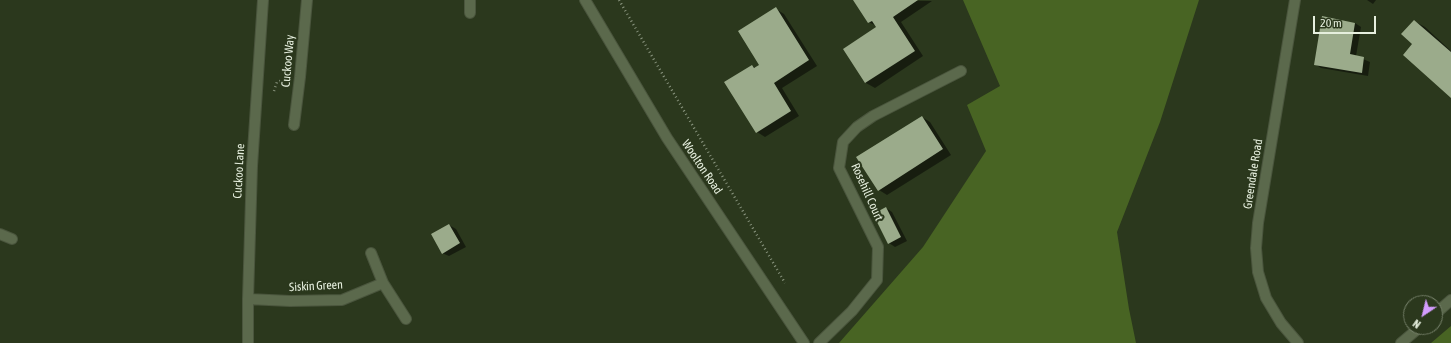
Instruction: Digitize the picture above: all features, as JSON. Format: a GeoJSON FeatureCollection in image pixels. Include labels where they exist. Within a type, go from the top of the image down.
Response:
{"type":"FeatureCollection","features":[{"type":"Feature","properties":{"kind":"street","name":"Cuckoo Lane"},"geometry":{"type":"LineString","coordinates":[[248,343],[252,166],[263,0]]}},
{"type":"Feature","properties":{"kind":"street","name":"Cuckoo Way"},"geometry":{"type":"LineString","coordinates":[[294,125],[307,0]]}},
{"type":"Feature","properties":{"kind":"street"},"geometry":{"type":"LineString","coordinates":[[470,0],[470,13]]}},
{"type":"Feature","properties":{"kind":"street","name":"Woolton Road"},"geometry":{"type":"LineString","coordinates":[[585,0],[667,138],[804,343]]}},
{"type":"Feature","properties":{"kind":"street","name":"Greendale Road"},"geometry":{"type":"LineString","coordinates":[[1295,0],[1256,248],[1258,272],[1266,298],[1281,323],[1298,343]]}},
{"type":"Feature","properties":{"kind":"street","name":"Rosehill Court"},"geometry":{"type":"LineString","coordinates":[[819,343],[852,311],[877,280],[878,247],[839,168],[842,142],[857,127],[873,116],[961,71]]}},
{"type":"Feature","properties":{"kind":"street"},"geometry":{"type":"LineString","coordinates":[[0,234],[12,239]]}},
{"type":"Feature","properties":{"kind":"street"},"geometry":{"type":"LineString","coordinates":[[371,253],[383,283],[406,319]]}},
{"type":"Feature","properties":{"kind":"street","name":"Siskin Green"},"geometry":{"type":"LineString","coordinates":[[248,299],[290,301],[342,300],[383,283]]}},
{"type":"Feature","properties":{"kind":"street"},"geometry":{"type":"LineString","coordinates":[[1443,307],[1451,300]]}},
{"type":"Feature","properties":{"kind":"street"},"geometry":{"type":"LineString","coordinates":[[1401,343],[1410,335]]}},
{"type":"Feature","properties":{"kind":"path"},"geometry":{"type":"LineString","coordinates":[[619,0],[785,284]]}},
{"type":"Feature","properties":{"kind":"green space"},"geometry":{"type":"Polygon","coordinates":[[[963,0],[1199,0],[1160,122],[1117,232],[1136,343],[839,343],[923,247],[986,151],[967,105],[1000,86],[963,0]]]}},
{"type":"Feature","properties":{"kind":"green space"},"geometry":{"type":"Polygon","coordinates":[[[1451,326],[1451,343],[1431,343],[1440,335],[1443,335],[1443,333],[1451,326]]]}},
{"type":"Feature","properties":{"kind":"building"},"geometry":{"type":"Polygon","coordinates":[[[853,0],[918,0],[893,17],[915,51],[865,83],[843,49],[876,27],[872,21],[868,23],[853,0]]]}},
{"type":"Feature","properties":{"kind":"building"},"geometry":{"type":"Polygon","coordinates":[[[776,7],[809,60],[774,83],[791,111],[756,133],[724,82],[752,65],[754,68],[759,65],[738,31],[776,7]]]}},
{"type":"Feature","properties":{"kind":"building"},"geometry":{"type":"Polygon","coordinates":[[[1322,16],[1355,23],[1350,54],[1364,57],[1362,73],[1314,65],[1322,16]]]}},
{"type":"Feature","properties":{"kind":"building"},"geometry":{"type":"Polygon","coordinates":[[[1414,20],[1451,52],[1451,98],[1403,55],[1412,44],[1401,34],[1414,20]]]}},
{"type":"Feature","properties":{"kind":"building"},"geometry":{"type":"Polygon","coordinates":[[[922,116],[943,149],[878,191],[856,157],[922,116]]]}},
{"type":"Feature","properties":{"kind":"building"},"geometry":{"type":"Polygon","coordinates":[[[886,207],[901,237],[888,244],[873,214],[886,207]]]}},
{"type":"Feature","properties":{"kind":"building"},"geometry":{"type":"Polygon","coordinates":[[[449,224],[460,243],[442,254],[431,234],[449,224]]]}}]}
